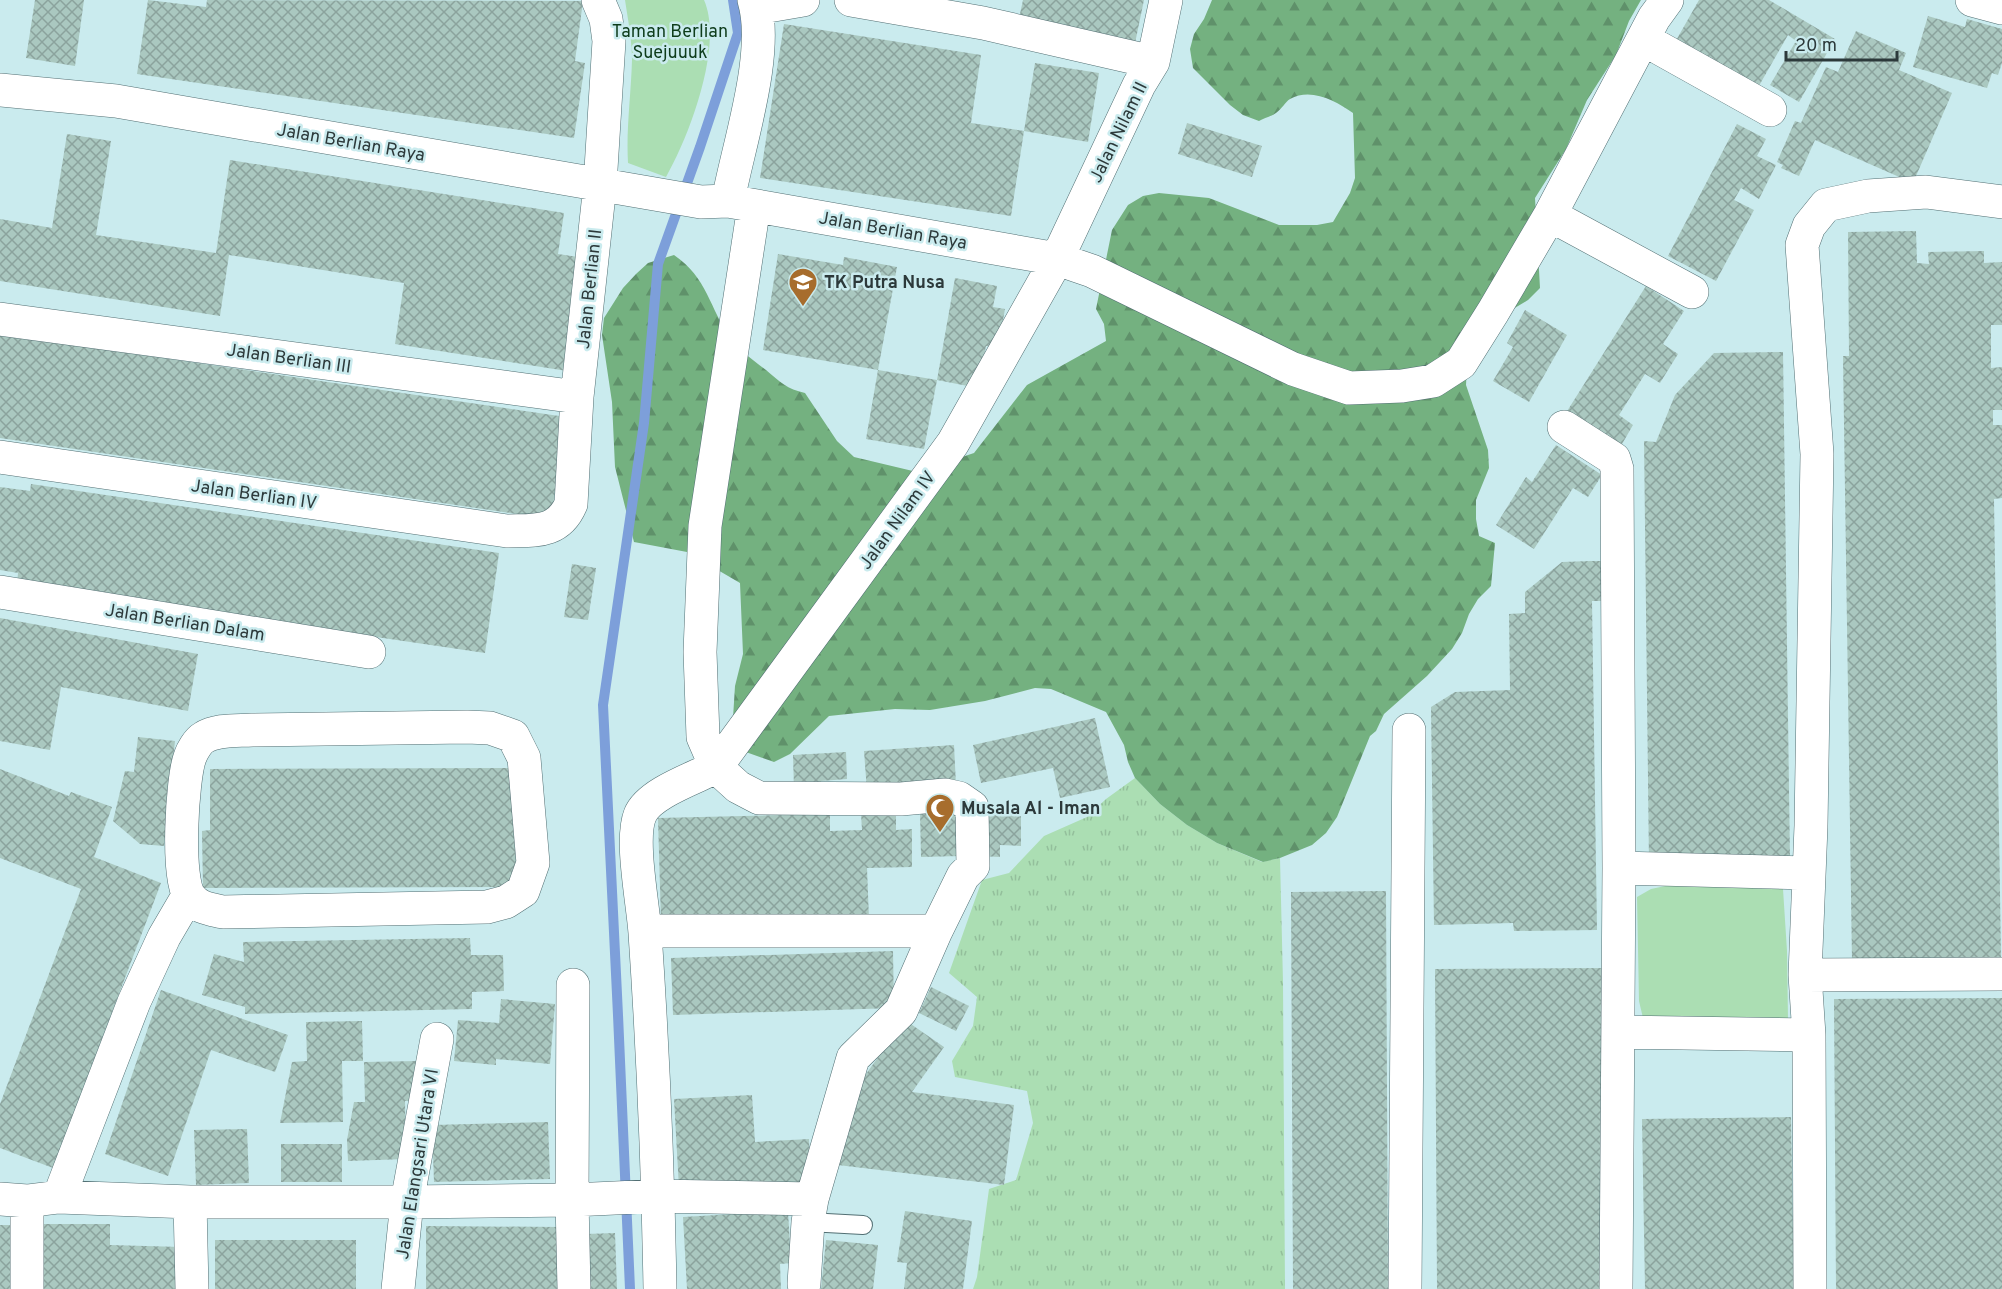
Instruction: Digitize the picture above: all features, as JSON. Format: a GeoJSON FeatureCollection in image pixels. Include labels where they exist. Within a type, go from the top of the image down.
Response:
{"type":"FeatureCollection","features":[{"type":"Feature","properties":{"kind":"street","name":"Jalan Berlian II"},"geometry":{"type":"LineString","coordinates":[[507,531],[544,530],[556,525],[566,517],[571,504],[577,398],[600,185],[609,41],[606,19],[598,0]]}},
{"type":"Feature","properties":{"kind":"street"},"geometry":{"type":"LineString","coordinates":[[803,0],[755,4],[758,53],[728,203],[705,526],[700,652],[704,738],[716,767],[738,787],[759,798],[901,799],[945,795],[959,798],[972,807],[973,866],[963,876],[901,1011],[853,1058],[810,1210],[804,1284]]}},
{"type":"Feature","properties":{"kind":"street"},"geometry":{"type":"LineString","coordinates":[[851,0],[986,11],[1153,62]]}},
{"type":"Feature","properties":{"kind":"street","name":"Jalan Nilam II"},"geometry":{"type":"LineString","coordinates":[[1057,259],[1139,85],[1153,62],[1166,0]]}},
{"type":"Feature","properties":{"kind":"street","name":"Jalan Berlian Raya"},"geometry":{"type":"LineString","coordinates":[[0,90],[116,101],[600,185],[728,203],[1057,259],[1092,271],[1293,369],[1349,388],[1402,386],[1434,381],[1461,363],[1550,215],[1654,18],[1667,0]]}},
{"type":"Feature","properties":{"kind":"street"},"geometry":{"type":"LineString","coordinates":[[1972,0],[2002,8]]}},
{"type":"Feature","properties":{"kind":"street"},"geometry":{"type":"LineString","coordinates":[[1643,39],[1770,110]]}},
{"type":"Feature","properties":{"kind":"street"},"geometry":{"type":"LineString","coordinates":[[1810,1289],[1809,1035],[1805,975],[1809,873],[1816,454],[1802,244],[1809,226],[1826,205],[1868,196],[1926,192],[2002,202]]}},
{"type":"Feature","properties":{"kind":"street"},"geometry":{"type":"LineString","coordinates":[[1550,215],[1692,292]]}},
{"type":"Feature","properties":{"kind":"street","name":"Jalan Nilam IV"},"geometry":{"type":"LineString","coordinates":[[716,767],[953,443],[1057,259]]}},
{"type":"Feature","properties":{"kind":"street","name":"Jalan Berlian III"},"geometry":{"type":"LineString","coordinates":[[0,319],[577,398]]}},
{"type":"Feature","properties":{"kind":"street"},"geometry":{"type":"LineString","coordinates":[[1564,427],[1614,459],[1617,469],[1619,868],[1616,1289]]}},
{"type":"Feature","properties":{"kind":"street","name":"Jalan Berlian IV"},"geometry":{"type":"LineString","coordinates":[[0,458],[507,531]]}},
{"type":"Feature","properties":{"kind":"street","name":"Jalan Berlian Dalam"},"geometry":{"type":"LineString","coordinates":[[0,592],[369,652]]}},
{"type":"Feature","properties":{"kind":"street"},"geometry":{"type":"LineString","coordinates":[[59,1197],[134,1002],[164,937],[188,896],[183,865],[184,784],[190,755],[202,738],[222,732],[252,730],[490,728],[513,736],[524,759],[533,863],[524,891],[506,902],[475,907],[223,912],[200,906],[188,896]]}},
{"type":"Feature","properties":{"kind":"street"},"geometry":{"type":"LineString","coordinates":[[1405,1289],[1409,730]]}},
{"type":"Feature","properties":{"kind":"street"},"geometry":{"type":"LineString","coordinates":[[573,1289],[616,1198],[645,931],[636,842],[637,826],[647,804],[657,796],[716,767]]}},
{"type":"Feature","properties":{"kind":"street"},"geometry":{"type":"LineString","coordinates":[[1619,868],[1809,873]]}},
{"type":"Feature","properties":{"kind":"street"},"geometry":{"type":"LineString","coordinates":[[645,931],[936,931]]}},
{"type":"Feature","properties":{"kind":"street"},"geometry":{"type":"LineString","coordinates":[[1805,975],[2002,974]]}},
{"type":"Feature","properties":{"kind":"street"},"geometry":{"type":"LineString","coordinates":[[573,985],[616,1198],[660,1289]]}},
{"type":"Feature","properties":{"kind":"street"},"geometry":{"type":"LineString","coordinates":[[1618,1032],[1809,1035]]}},
{"type":"Feature","properties":{"kind":"street","name":"Jalan Elangsari Utara VI"},"geometry":{"type":"LineString","coordinates":[[398,1289],[407,1202],[437,1039]]}},
{"type":"Feature","properties":{"kind":"street"},"geometry":{"type":"LineString","coordinates":[[27,1289],[14,1200],[59,1197],[190,1202],[407,1202],[616,1198],[810,1210]]}},
{"type":"Feature","properties":{"kind":"street"},"geometry":{"type":"LineString","coordinates":[[190,1202],[192,1289]]}},
{"type":"Feature","properties":{"kind":"lane"},"geometry":{"type":"LineString","coordinates":[[810,1210],[863,1225]]}},
{"type":"Feature","properties":{"kind":"green space","name":"Taman Berlian Suejuuuk"},"geometry":{"type":"Polygon","coordinates":[[[625,0],[704,0],[709,19],[710,41],[701,90],[684,139],[666,177],[628,163],[632,60],[625,0]]]}},
{"type":"Feature","properties":{"kind":"green space"},"geometry":{"type":"Polygon","coordinates":[[[1212,0],[1641,0],[1629,21],[1616,55],[1587,100],[1566,149],[1535,198],[1540,288],[1528,300],[1513,309],[1467,366],[1466,385],[1488,450],[1489,468],[1476,500],[1476,519],[1479,536],[1495,543],[1491,586],[1478,599],[1462,633],[1452,649],[1427,676],[1384,714],[1376,731],[1370,736],[1337,817],[1326,833],[1312,845],[1263,862],[1217,843],[1187,825],[1160,804],[1135,778],[1124,745],[1106,712],[1051,689],[1035,688],[985,701],[930,710],[895,709],[829,716],[790,754],[774,762],[743,751],[733,718],[735,686],[743,654],[740,583],[687,552],[634,542],[615,467],[612,402],[602,335],[604,318],[623,288],[648,263],[674,255],[694,273],[731,339],[747,356],[784,384],[805,393],[837,441],[854,457],[917,472],[974,453],[1027,385],[1106,341],[1104,324],[1096,309],[1112,230],[1128,205],[1143,196],[1159,193],[1209,198],[1279,225],[1317,225],[1333,222],[1350,193],[1355,178],[1353,113],[1331,100],[1306,94],[1290,99],[1276,113],[1259,121],[1243,115],[1230,105],[1193,68],[1190,49],[1194,34],[1204,19],[1212,0]]]}},
{"type":"Feature","properties":{"kind":"green space"},"geometry":{"type":"Polygon","coordinates":[[[1135,778],[1160,804],[1187,825],[1217,843],[1262,862],[1280,858],[1285,1289],[973,1289],[977,1277],[989,1189],[1016,1180],[1033,1123],[1027,1091],[955,1077],[952,1061],[973,1026],[977,997],[949,973],[982,880],[1009,873],[1044,836],[1087,817],[1106,799],[1135,778]]]}},
{"type":"Feature","properties":{"kind":"green space"},"geometry":{"type":"Polygon","coordinates":[[[1670,885],[1783,889],[1788,1020],[1643,1018],[1639,1001],[1637,897],[1651,889],[1670,885]]]}},
{"type":"Feature","properties":{"kind":"building"},"geometry":{"type":"Polygon","coordinates":[[[35,0],[84,0],[75,66],[26,58],[35,0]]]}},
{"type":"Feature","properties":{"kind":"building"},"geometry":{"type":"Polygon","coordinates":[[[148,0],[206,7],[207,0],[583,1],[575,61],[585,63],[574,138],[137,74],[148,0]]]}},
{"type":"Feature","properties":{"kind":"building"},"geometry":{"type":"Polygon","coordinates":[[[1023,0],[1144,0],[1134,48],[1018,23],[1023,0]]]}},
{"type":"Feature","properties":{"kind":"building"},"geometry":{"type":"Polygon","coordinates":[[[1699,0],[1769,0],[1835,39],[1799,102],[1770,85],[1796,41],[1788,35],[1756,91],[1674,44],[1699,0]]]}},
{"type":"Feature","properties":{"kind":"building"},"geometry":{"type":"Polygon","coordinates":[[[1928,16],[1965,27],[1967,19],[2002,29],[2002,63],[1998,75],[1992,73],[1987,88],[1913,67],[1928,16]]]}},
{"type":"Feature","properties":{"kind":"building"},"geometry":{"type":"Polygon","coordinates":[[[784,24],[981,55],[971,123],[1024,131],[1011,216],[760,178],[784,24]]]}},
{"type":"Feature","properties":{"kind":"building"},"geometry":{"type":"Polygon","coordinates":[[[1856,31],[1906,53],[1899,70],[1952,93],[1913,183],[1815,140],[1799,176],[1781,168],[1783,165],[1777,162],[1795,121],[1801,123],[1826,67],[1838,72],[1856,31]]]}},
{"type":"Feature","properties":{"kind":"building"},"geometry":{"type":"Polygon","coordinates":[[[1035,63],[1099,73],[1088,142],[1024,131],[1035,63]]]}},
{"type":"Feature","properties":{"kind":"building"},"geometry":{"type":"Polygon","coordinates":[[[1187,123],[1262,146],[1252,177],[1178,154],[1187,123]]]}},
{"type":"Feature","properties":{"kind":"building"},"geometry":{"type":"Polygon","coordinates":[[[1737,124],[1766,139],[1757,156],[1776,165],[1759,199],[1741,188],[1734,200],[1754,210],[1716,281],[1668,256],[1737,124]]]}},
{"type":"Feature","properties":{"kind":"building"},"geometry":{"type":"Polygon","coordinates":[[[67,134],[111,141],[96,235],[216,253],[230,160],[564,213],[558,254],[585,258],[567,371],[395,344],[404,283],[229,255],[220,316],[0,281],[0,219],[52,228],[67,134]]]}},
{"type":"Feature","properties":{"kind":"building"},"geometry":{"type":"Polygon","coordinates":[[[1916,231],[1917,263],[1929,264],[1928,252],[1984,251],[1984,263],[2002,262],[2002,325],[1991,325],[1991,368],[2002,367],[2002,410],[1993,410],[1993,425],[2002,425],[2002,498],[1994,499],[2001,959],[1852,961],[1843,356],[1849,356],[1848,232],[1916,231]]]}},
{"type":"Feature","properties":{"kind":"building"},"geometry":{"type":"Polygon","coordinates":[[[778,254],[843,265],[844,257],[897,267],[878,370],[763,350],[778,254]]]}},
{"type":"Feature","properties":{"kind":"building"},"geometry":{"type":"Polygon","coordinates":[[[955,278],[997,286],[993,307],[1005,309],[998,348],[986,346],[978,388],[937,380],[955,278]]]}},
{"type":"Feature","properties":{"kind":"building"},"geometry":{"type":"Polygon","coordinates":[[[1646,286],[1684,311],[1663,344],[1678,354],[1660,383],[1645,374],[1619,415],[1633,425],[1618,451],[1564,416],[1646,286]]]}},
{"type":"Feature","properties":{"kind":"building"},"geometry":{"type":"Polygon","coordinates":[[[1525,310],[1567,335],[1529,402],[1493,381],[1513,347],[1507,343],[1525,310]]]}},
{"type":"Feature","properties":{"kind":"building"},"geometry":{"type":"Polygon","coordinates":[[[0,334],[566,417],[551,519],[0,438],[0,334]]]}},
{"type":"Feature","properties":{"kind":"building"},"geometry":{"type":"Polygon","coordinates":[[[1783,352],[1790,862],[1649,864],[1644,441],[1656,442],[1675,395],[1714,353],[1783,352]]]}},
{"type":"Feature","properties":{"kind":"building"},"geometry":{"type":"Polygon","coordinates":[[[878,370],[937,380],[924,449],[866,439],[878,370]]]}},
{"type":"Feature","properties":{"kind":"building"},"geometry":{"type":"Polygon","coordinates":[[[1556,445],[1602,475],[1588,497],[1573,488],[1534,549],[1496,525],[1526,477],[1532,482],[1556,445]]]}},
{"type":"Feature","properties":{"kind":"building"},"geometry":{"type":"Polygon","coordinates":[[[31,484],[499,553],[485,653],[17,584],[18,573],[0,570],[0,487],[30,491],[31,484]]]}},
{"type":"Feature","properties":{"kind":"building"},"geometry":{"type":"Polygon","coordinates":[[[1605,561],[1606,601],[1592,601],[1597,930],[1514,931],[1513,923],[1434,925],[1431,707],[1455,692],[1510,690],[1509,614],[1525,613],[1525,592],[1562,562],[1605,561]]]}},
{"type":"Feature","properties":{"kind":"building"},"geometry":{"type":"Polygon","coordinates":[[[572,564],[596,568],[588,620],[564,617],[572,564]]]}},
{"type":"Feature","properties":{"kind":"building"},"geometry":{"type":"Polygon","coordinates":[[[0,618],[198,654],[188,711],[61,687],[50,750],[0,741],[0,618]]]}},
{"type":"Feature","properties":{"kind":"building"},"geometry":{"type":"Polygon","coordinates":[[[1095,718],[1110,787],[1060,798],[1053,768],[981,783],[973,745],[1095,718]]]}},
{"type":"Feature","properties":{"kind":"building"},"geometry":{"type":"Polygon","coordinates":[[[138,737],[175,741],[164,846],[140,844],[113,821],[125,771],[134,772],[138,737]]]}},
{"type":"Feature","properties":{"kind":"building"},"geometry":{"type":"Polygon","coordinates":[[[954,745],[956,785],[867,791],[864,751],[954,745]]]}},
{"type":"Feature","properties":{"kind":"building"},"geometry":{"type":"Polygon","coordinates":[[[846,752],[847,779],[821,781],[822,786],[794,788],[793,755],[846,752]]]}},
{"type":"Feature","properties":{"kind":"building"},"geometry":{"type":"Polygon","coordinates":[[[519,768],[519,887],[203,888],[202,831],[210,830],[210,769],[519,768]]]}},
{"type":"Feature","properties":{"kind":"building"},"geometry":{"type":"Polygon","coordinates":[[[0,769],[69,796],[71,792],[112,807],[94,857],[161,883],[53,1168],[0,1148],[0,1104],[81,889],[0,858],[0,769]]]}},
{"type":"Feature","properties":{"kind":"building","name":"Musala Al - Iman"},"geometry":{"type":"Polygon","coordinates":[[[920,812],[960,812],[961,856],[921,857],[920,812]]]}},
{"type":"Feature","properties":{"kind":"building"},"geometry":{"type":"Polygon","coordinates":[[[896,813],[896,830],[912,829],[912,867],[867,868],[869,919],[661,923],[658,818],[830,814],[830,831],[862,830],[861,814],[896,813]]]}},
{"type":"Feature","properties":{"kind":"building"},"geometry":{"type":"Polygon","coordinates":[[[979,814],[1021,814],[1021,846],[1000,845],[1000,857],[979,856],[979,814]]]}},
{"type":"Feature","properties":{"kind":"building"},"geometry":{"type":"Polygon","coordinates":[[[1386,891],[1388,1289],[1293,1289],[1291,892],[1386,891]]]}},
{"type":"Feature","properties":{"kind":"building"},"geometry":{"type":"Polygon","coordinates":[[[470,938],[471,955],[503,955],[504,991],[472,992],[472,1009],[245,1014],[245,1007],[202,995],[214,954],[244,962],[243,942],[470,938]]]}},
{"type":"Feature","properties":{"kind":"building"},"geometry":{"type":"Polygon","coordinates":[[[893,951],[894,1008],[673,1015],[671,958],[893,951]]]}},
{"type":"Feature","properties":{"kind":"building"},"geometry":{"type":"Polygon","coordinates":[[[1606,968],[1608,1289],[1437,1289],[1435,969],[1606,968]]]}},
{"type":"Feature","properties":{"kind":"building"},"geometry":{"type":"Polygon","coordinates":[[[931,987],[969,1006],[956,1031],[919,1013],[931,987]]]}},
{"type":"Feature","properties":{"kind":"building"},"geometry":{"type":"Polygon","coordinates":[[[161,990],[288,1035],[275,1072],[211,1050],[168,1176],[105,1154],[161,990]]]}},
{"type":"Feature","properties":{"kind":"building"},"geometry":{"type":"Polygon","coordinates":[[[2002,998],[2002,1289],[1836,1289],[1834,999],[2002,998]]]}},
{"type":"Feature","properties":{"kind":"building"},"geometry":{"type":"Polygon","coordinates":[[[501,999],[555,1004],[550,1064],[496,1059],[496,1065],[454,1061],[458,1020],[499,1023],[501,999]]]}},
{"type":"Feature","properties":{"kind":"building"},"geometry":{"type":"Polygon","coordinates":[[[905,1020],[944,1047],[912,1092],[1014,1105],[1004,1185],[838,1165],[858,1085],[905,1020]]]}},
{"type":"Feature","properties":{"kind":"building"},"geometry":{"type":"Polygon","coordinates":[[[362,1021],[363,1061],[342,1061],[343,1122],[280,1123],[292,1062],[307,1061],[306,1022],[362,1021]]]}},
{"type":"Feature","properties":{"kind":"building"},"geometry":{"type":"Polygon","coordinates":[[[419,1061],[420,1101],[405,1101],[406,1159],[348,1161],[347,1140],[354,1102],[365,1102],[364,1062],[419,1061]]]}},
{"type":"Feature","properties":{"kind":"building"},"geometry":{"type":"Polygon","coordinates":[[[752,1095],[755,1142],[809,1139],[811,1182],[679,1188],[674,1099],[752,1095]]]}},
{"type":"Feature","properties":{"kind":"building"},"geometry":{"type":"Polygon","coordinates":[[[1791,1117],[1794,1289],[1645,1289],[1642,1119],[1791,1117]]]}},
{"type":"Feature","properties":{"kind":"building"},"geometry":{"type":"Polygon","coordinates":[[[548,1122],[550,1179],[434,1182],[432,1125],[548,1122]]]}},
{"type":"Feature","properties":{"kind":"building"},"geometry":{"type":"Polygon","coordinates":[[[247,1129],[249,1183],[196,1185],[194,1130],[247,1129]]]}},
{"type":"Feature","properties":{"kind":"building"},"geometry":{"type":"Polygon","coordinates":[[[281,1144],[342,1144],[342,1182],[281,1182],[281,1144]]]}},
{"type":"Feature","properties":{"kind":"building"},"geometry":{"type":"Polygon","coordinates":[[[788,1211],[791,1263],[780,1264],[781,1289],[687,1289],[683,1217],[788,1211]]]}},
{"type":"Feature","properties":{"kind":"building"},"geometry":{"type":"Polygon","coordinates":[[[905,1211],[972,1221],[963,1289],[904,1289],[907,1263],[897,1262],[905,1211]]]}},
{"type":"Feature","properties":{"kind":"building"},"geometry":{"type":"Polygon","coordinates":[[[40,1224],[110,1224],[110,1245],[181,1247],[181,1289],[40,1289],[40,1224]]]}},
{"type":"Feature","properties":{"kind":"building"},"geometry":{"type":"Polygon","coordinates":[[[0,1225],[11,1225],[10,1289],[0,1289],[0,1225]]]}},
{"type":"Feature","properties":{"kind":"building"},"geometry":{"type":"Polygon","coordinates":[[[426,1226],[559,1227],[559,1289],[426,1289],[426,1226]]]}},
{"type":"Feature","properties":{"kind":"building"},"geometry":{"type":"Polygon","coordinates":[[[615,1233],[617,1289],[587,1289],[586,1234],[615,1233]]]}},
{"type":"Feature","properties":{"kind":"building"},"geometry":{"type":"Polygon","coordinates":[[[215,1240],[356,1240],[356,1289],[215,1289],[215,1240]]]}},
{"type":"Feature","properties":{"kind":"building"},"geometry":{"type":"Polygon","coordinates":[[[826,1240],[878,1245],[873,1289],[821,1289],[826,1240]]]}},
{"type":"Feature","properties":{"kind":"waterway"},"geometry":{"type":"LineString","coordinates":[[630,1289],[603,705],[644,423],[658,264],[738,33],[733,0]]}},
{"type":"Feature","properties":{"kind":"place","name":"TK Putra Nusa"},"geometry":{"type":"Point","coordinates":[803,308]}},
{"type":"Feature","properties":{"kind":"place","name":"Musala Al - Iman"},"geometry":{"type":"Point","coordinates":[940,834]}}]}
